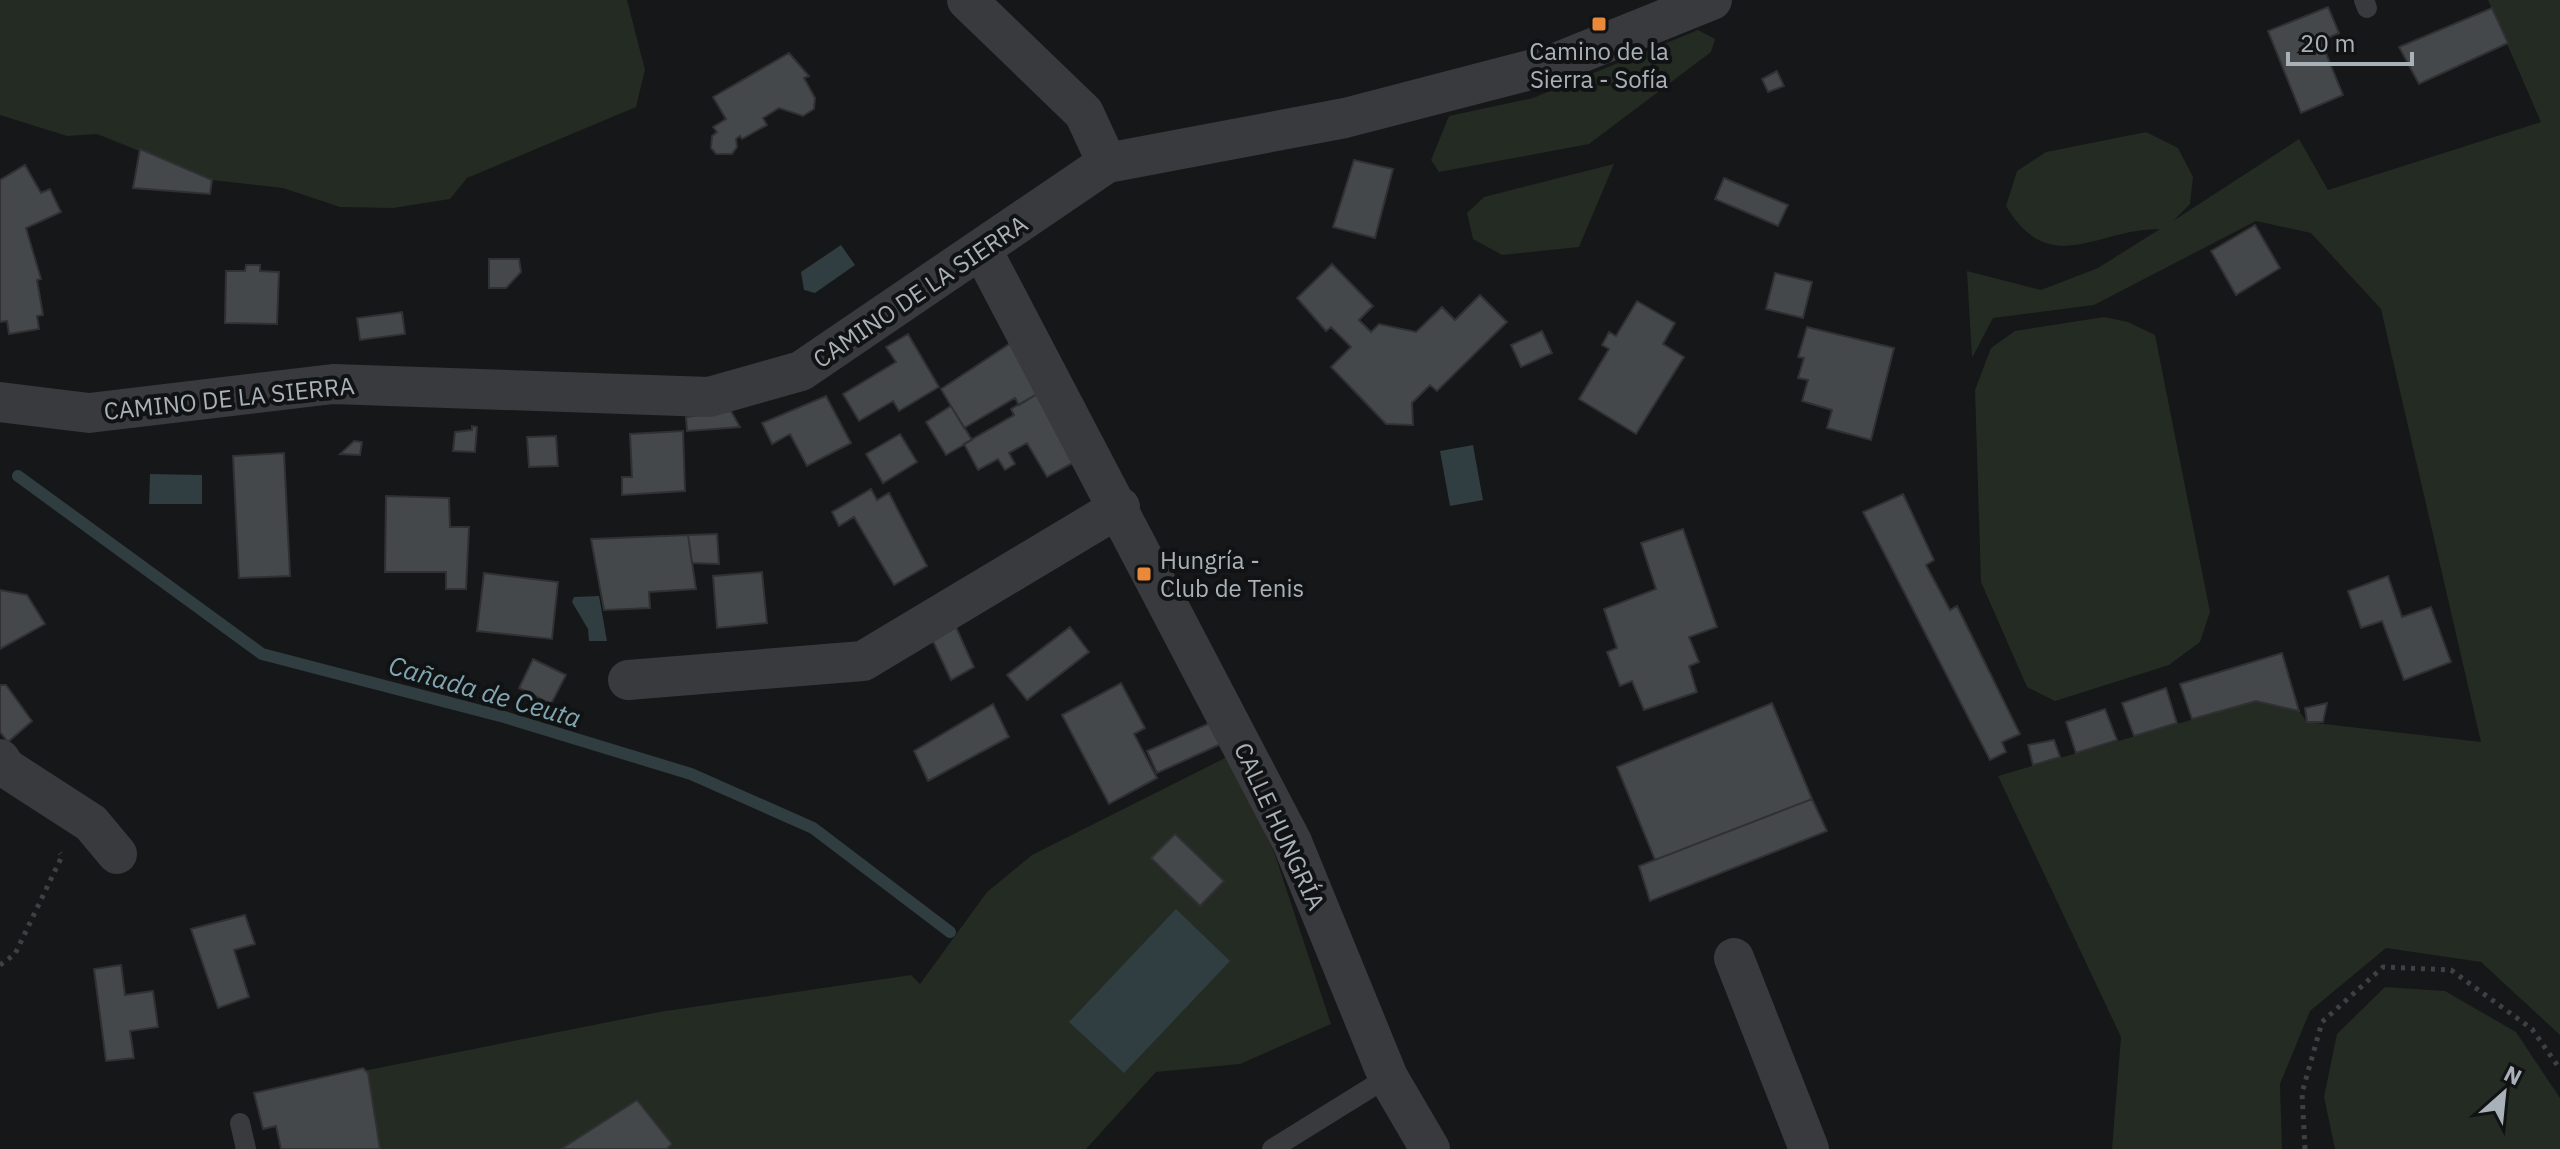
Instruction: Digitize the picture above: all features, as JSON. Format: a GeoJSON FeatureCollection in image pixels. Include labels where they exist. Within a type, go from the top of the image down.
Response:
{"type":"FeatureCollection","features":[{"type":"Feature","properties":{"kind":"street"},"geometry":{"type":"LineString","coordinates":[[967,0],[1084,113],[1107,163]]}},
{"type":"Feature","properties":{"kind":"street","name":"CAMINO DE LA SIERRA"},"geometry":{"type":"LineString","coordinates":[[0,402],[89,413],[333,384],[709,397],[801,371],[1107,163],[1345,118],[1553,64],[1712,0]]}},
{"type":"Feature","properties":{"kind":"street","name":"CALLE HUNGRÍA"},"geometry":{"type":"LineString","coordinates":[[982,250],[1120,507],[1292,842],[1388,1077],[1430,1149]]}},
{"type":"Feature","properties":{"kind":"street"},"geometry":{"type":"LineString","coordinates":[[628,680],[863,661],[1120,507]]}},
{"type":"Feature","properties":{"kind":"street"},"geometry":{"type":"LineString","coordinates":[[0,759],[6,768],[91,823],[117,854]]}},
{"type":"Feature","properties":{"kind":"street"},"geometry":{"type":"LineString","coordinates":[[1734,958],[1809,1149]]}},
{"type":"Feature","properties":{"kind":"lane"},"geometry":{"type":"LineString","coordinates":[[1272,1149],[1388,1077]]}},
{"type":"Feature","properties":{"kind":"lane"},"geometry":{"type":"LineString","coordinates":[[240,1123],[246,1149]]}},
{"type":"Feature","properties":{"kind":"path"},"geometry":{"type":"LineString","coordinates":[[0,965],[15,954],[62,856],[54,843]]}},
{"type":"Feature","properties":{"kind":"path"},"geometry":{"type":"LineString","coordinates":[[2305,1149],[2302,1093],[2322,1022],[2383,967],[2451,970],[2532,1029],[2560,1069]]}},
{"type":"Feature","properties":{"kind":"shaded area"},"geometry":{"type":"Polygon","coordinates":[[[0,0],[627,0],[645,70],[636,107],[467,178],[450,199],[393,208],[340,207],[283,188],[212,180],[97,134],[67,136],[0,115],[0,0]]]}},
{"type":"Feature","properties":{"kind":"shaded area"},"geometry":{"type":"Polygon","coordinates":[[[2488,0],[2560,0],[2560,1035],[2481,962],[2386,948],[2310,1011],[2280,1084],[2282,1149],[2112,1149],[2121,1037],[1998,776],[2256,701],[2299,711],[2307,722],[2481,742],[2381,309],[2311,233],[2256,221],[2094,305],[1993,318],[1972,358],[1967,271],[2041,290],[2098,268],[2160,229],[2076,245],[2057,245],[2040,240],[2023,228],[2006,206],[2017,171],[2046,152],[2146,132],[2178,148],[2193,177],[2190,204],[2173,221],[2299,139],[2328,190],[2541,122],[2488,0]]]}},
{"type":"Feature","properties":{"kind":"shaded area"},"geometry":{"type":"Polygon","coordinates":[[[1698,30],[1715,39],[1711,52],[1589,144],[1439,172],[1431,160],[1449,116],[1533,98],[1698,30]]]}},
{"type":"Feature","properties":{"kind":"shaded area"},"geometry":{"type":"Polygon","coordinates":[[[1614,164],[1579,247],[1502,255],[1473,239],[1467,213],[1484,197],[1614,164]]]}},
{"type":"Feature","properties":{"kind":"shaded area"},"geometry":{"type":"Polygon","coordinates":[[[841,245],[855,265],[815,293],[804,290],[801,272],[841,245]]]}},
{"type":"Feature","properties":{"kind":"shaded area"},"geometry":{"type":"Polygon","coordinates":[[[2104,317],[2128,322],[2155,335],[2210,612],[2200,642],[2169,665],[2055,701],[2027,687],[1981,582],[1975,390],[1991,348],[2015,331],[2104,317]]]}},
{"type":"Feature","properties":{"kind":"shaded area"},"geometry":{"type":"Polygon","coordinates":[[[1473,445],[1483,500],[1450,506],[1440,451],[1473,445]]]}},
{"type":"Feature","properties":{"kind":"shaded area"},"geometry":{"type":"Polygon","coordinates":[[[150,474],[202,475],[202,504],[149,504],[150,474]]]}},
{"type":"Feature","properties":{"kind":"shaded area"},"geometry":{"type":"Polygon","coordinates":[[[599,596],[607,641],[589,641],[588,629],[572,602],[574,597],[599,596]]]}},
{"type":"Feature","properties":{"kind":"shaded area"},"geometry":{"type":"Polygon","coordinates":[[[1229,756],[1274,852],[1331,1024],[1240,1064],[1156,1072],[1086,1149],[380,1149],[368,1074],[363,1071],[659,1012],[911,975],[920,984],[987,892],[1032,855],[1229,756]]]}},
{"type":"Feature","properties":{"kind":"shaded area"},"geometry":{"type":"Polygon","coordinates":[[[1176,909],[1230,961],[1124,1073],[1069,1022],[1176,909]]]}},
{"type":"Feature","properties":{"kind":"shaded area"},"geometry":{"type":"Polygon","coordinates":[[[2385,987],[2445,991],[2516,1032],[2560,1098],[2560,1149],[2335,1149],[2324,1097],[2337,1034],[2385,987]]]}},
{"type":"Feature","properties":{"kind":"building"},"geometry":{"type":"Polygon","coordinates":[[[2328,7],[2339,33],[2321,41],[2343,95],[2301,113],[2268,31],[2328,7]]]}},
{"type":"Feature","properties":{"kind":"building"},"geometry":{"type":"Polygon","coordinates":[[[2492,8],[2508,43],[2419,84],[2399,47],[2492,8]]]}},
{"type":"Feature","properties":{"kind":"building"},"geometry":{"type":"Polygon","coordinates":[[[789,53],[809,76],[804,78],[815,98],[814,109],[803,116],[779,108],[763,118],[767,125],[742,139],[740,136],[736,139],[737,147],[732,154],[716,154],[711,148],[712,136],[717,132],[713,127],[726,119],[713,97],[789,53]]]}},
{"type":"Feature","properties":{"kind":"building"},"geometry":{"type":"Polygon","coordinates":[[[1777,71],[1784,86],[1768,92],[1762,79],[1777,71]]]}},
{"type":"Feature","properties":{"kind":"building"},"geometry":{"type":"Polygon","coordinates":[[[140,149],[212,180],[210,194],[133,188],[140,149]]]}},
{"type":"Feature","properties":{"kind":"building"},"geometry":{"type":"Polygon","coordinates":[[[1354,160],[1393,169],[1375,238],[1333,227],[1354,160]]]}},
{"type":"Feature","properties":{"kind":"building"},"geometry":{"type":"Polygon","coordinates":[[[25,165],[41,193],[50,189],[61,212],[26,228],[41,279],[37,280],[43,315],[37,316],[39,329],[9,334],[7,321],[0,322],[0,180],[25,165]]]}},
{"type":"Feature","properties":{"kind":"building"},"geometry":{"type":"Polygon","coordinates":[[[1724,178],[1788,205],[1778,226],[1715,199],[1724,178]]]}},
{"type":"Feature","properties":{"kind":"building"},"geometry":{"type":"Polygon","coordinates":[[[2255,225],[2280,268],[2236,295],[2211,251],[2255,225]]]}},
{"type":"Feature","properties":{"kind":"building"},"geometry":{"type":"Polygon","coordinates":[[[489,259],[519,259],[521,272],[506,288],[489,288],[489,259]]]}},
{"type":"Feature","properties":{"kind":"building"},"geometry":{"type":"Polygon","coordinates":[[[1332,264],[1373,306],[1359,320],[1371,332],[1379,324],[1416,332],[1442,307],[1455,320],[1480,295],[1507,322],[1437,391],[1430,385],[1412,403],[1413,425],[1386,424],[1331,367],[1351,347],[1331,327],[1326,331],[1297,298],[1332,264]]]}},
{"type":"Feature","properties":{"kind":"building"},"geometry":{"type":"Polygon","coordinates":[[[246,265],[260,265],[260,271],[279,272],[277,324],[225,323],[226,271],[245,271],[246,265]]]}},
{"type":"Feature","properties":{"kind":"building"},"geometry":{"type":"Polygon","coordinates":[[[1775,273],[1812,282],[1803,318],[1766,309],[1775,273]]]}},
{"type":"Feature","properties":{"kind":"building"},"geometry":{"type":"Polygon","coordinates":[[[1637,301],[1675,323],[1663,344],[1684,357],[1636,434],[1579,399],[1609,349],[1602,345],[1609,332],[1616,336],[1637,301]]]}},
{"type":"Feature","properties":{"kind":"building"},"geometry":{"type":"Polygon","coordinates":[[[402,312],[405,334],[360,340],[357,318],[402,312]]]}},
{"type":"Feature","properties":{"kind":"building"},"geometry":{"type":"Polygon","coordinates":[[[1807,327],[1894,348],[1871,440],[1827,428],[1832,410],[1802,401],[1808,380],[1798,378],[1804,358],[1798,357],[1807,327]]]}},
{"type":"Feature","properties":{"kind":"building"},"geometry":{"type":"Polygon","coordinates":[[[1542,331],[1552,353],[1521,367],[1511,345],[1542,331]]]}},
{"type":"Feature","properties":{"kind":"building"},"geometry":{"type":"Polygon","coordinates":[[[908,334],[939,387],[899,411],[893,401],[859,421],[843,394],[896,362],[886,347],[908,334]]]}},
{"type":"Feature","properties":{"kind":"building"},"geometry":{"type":"Polygon","coordinates":[[[1017,339],[1044,390],[1019,405],[1015,398],[964,428],[941,389],[1017,339]]]}},
{"type":"Feature","properties":{"kind":"building"},"geometry":{"type":"Polygon","coordinates":[[[1044,390],[1080,459],[1047,477],[1027,443],[1009,453],[1015,464],[1005,470],[998,459],[978,470],[964,444],[1014,415],[1011,409],[1044,390]]]}},
{"type":"Feature","properties":{"kind":"building"},"geometry":{"type":"Polygon","coordinates":[[[826,396],[851,443],[807,466],[790,434],[772,444],[762,423],[826,396]]]}},
{"type":"Feature","properties":{"kind":"building"},"geometry":{"type":"Polygon","coordinates":[[[951,406],[972,440],[946,455],[926,422],[951,406]]]}},
{"type":"Feature","properties":{"kind":"building"},"geometry":{"type":"Polygon","coordinates":[[[731,411],[740,427],[687,431],[686,417],[731,411]]]}},
{"type":"Feature","properties":{"kind":"building"},"geometry":{"type":"Polygon","coordinates":[[[472,426],[477,427],[475,452],[453,451],[455,432],[472,430],[472,426]]]}},
{"type":"Feature","properties":{"kind":"building"},"geometry":{"type":"Polygon","coordinates":[[[683,431],[685,491],[622,495],[622,477],[632,477],[630,434],[683,431]]]}},
{"type":"Feature","properties":{"kind":"building"},"geometry":{"type":"Polygon","coordinates":[[[900,434],[917,462],[883,483],[866,454],[900,434]]]}},
{"type":"Feature","properties":{"kind":"building"},"geometry":{"type":"Polygon","coordinates":[[[556,436],[558,466],[529,467],[527,437],[556,436]]]}},
{"type":"Feature","properties":{"kind":"building"},"geometry":{"type":"Polygon","coordinates":[[[354,441],[362,442],[360,455],[340,454],[354,441]]]}},
{"type":"Feature","properties":{"kind":"building"},"geometry":{"type":"Polygon","coordinates":[[[284,453],[290,576],[239,578],[233,456],[284,453]]]}},
{"type":"Feature","properties":{"kind":"building"},"geometry":{"type":"Polygon","coordinates":[[[871,489],[877,500],[889,493],[927,566],[894,585],[854,517],[839,526],[832,512],[871,489]]]}},
{"type":"Feature","properties":{"kind":"building"},"geometry":{"type":"Polygon","coordinates":[[[1903,494],[1934,560],[1926,565],[1950,610],[1957,606],[2020,734],[2002,742],[2006,752],[1990,760],[1863,512],[1903,494]]]}},
{"type":"Feature","properties":{"kind":"building"},"geometry":{"type":"Polygon","coordinates":[[[386,496],[449,498],[450,527],[469,527],[466,589],[446,589],[446,572],[385,572],[386,496]]]}},
{"type":"Feature","properties":{"kind":"building"},"geometry":{"type":"Polygon","coordinates":[[[1683,529],[1717,627],[1689,637],[1699,662],[1689,666],[1697,692],[1644,710],[1632,681],[1620,686],[1607,652],[1617,648],[1604,609],[1656,589],[1641,543],[1683,529]]]}},
{"type":"Feature","properties":{"kind":"building"},"geometry":{"type":"Polygon","coordinates":[[[717,534],[719,564],[692,563],[688,535],[717,534]]]}},
{"type":"Feature","properties":{"kind":"building"},"geometry":{"type":"Polygon","coordinates":[[[688,535],[696,589],[649,592],[650,608],[604,610],[591,539],[688,535]]]}},
{"type":"Feature","properties":{"kind":"building"},"geometry":{"type":"Polygon","coordinates":[[[762,572],[767,623],[717,628],[713,576],[762,572]]]}},
{"type":"Feature","properties":{"kind":"building"},"geometry":{"type":"Polygon","coordinates":[[[484,573],[558,582],[552,639],[477,631],[484,573]]]}},
{"type":"Feature","properties":{"kind":"building"},"geometry":{"type":"Polygon","coordinates":[[[2388,576],[2402,617],[2431,607],[2451,662],[2404,680],[2382,621],[2361,628],[2348,591],[2388,576]]]}},
{"type":"Feature","properties":{"kind":"building"},"geometry":{"type":"Polygon","coordinates":[[[0,590],[27,595],[45,624],[0,649],[0,590]]]}},
{"type":"Feature","properties":{"kind":"building"},"geometry":{"type":"Polygon","coordinates":[[[955,625],[974,667],[951,680],[932,639],[955,625]]]}},
{"type":"Feature","properties":{"kind":"building"},"geometry":{"type":"Polygon","coordinates":[[[1070,627],[1089,652],[1027,700],[1007,675],[1070,627]]]}},
{"type":"Feature","properties":{"kind":"building"},"geometry":{"type":"Polygon","coordinates":[[[2282,653],[2299,711],[2256,701],[2192,719],[2180,684],[2282,653]]]}},
{"type":"Feature","properties":{"kind":"building"},"geometry":{"type":"Polygon","coordinates":[[[533,659],[566,675],[551,704],[519,688],[533,659]]]}},
{"type":"Feature","properties":{"kind":"building"},"geometry":{"type":"Polygon","coordinates":[[[1121,683],[1145,728],[1134,734],[1157,778],[1109,804],[1062,715],[1121,683]]]}},
{"type":"Feature","properties":{"kind":"building"},"geometry":{"type":"Polygon","coordinates":[[[0,685],[6,685],[32,721],[8,742],[0,732],[0,685]]]}},
{"type":"Feature","properties":{"kind":"building"},"geometry":{"type":"Polygon","coordinates":[[[2166,688],[2177,723],[2134,736],[2122,703],[2166,688]]]}},
{"type":"Feature","properties":{"kind":"building"},"geometry":{"type":"Polygon","coordinates":[[[1772,703],[1812,799],[1655,860],[1617,767],[1772,703]]]}},
{"type":"Feature","properties":{"kind":"building"},"geometry":{"type":"Polygon","coordinates":[[[2327,703],[2323,722],[2307,722],[2305,708],[2327,703]]]}},
{"type":"Feature","properties":{"kind":"building"},"geometry":{"type":"Polygon","coordinates":[[[993,704],[1009,737],[928,781],[914,751],[993,704]]]}},
{"type":"Feature","properties":{"kind":"building"},"geometry":{"type":"Polygon","coordinates":[[[2105,709],[2117,740],[2076,753],[2066,722],[2105,709]]]}},
{"type":"Feature","properties":{"kind":"building"},"geometry":{"type":"Polygon","coordinates":[[[1212,722],[1223,743],[1157,773],[1147,751],[1212,722]]]}},
{"type":"Feature","properties":{"kind":"building"},"geometry":{"type":"Polygon","coordinates":[[[2054,740],[2060,757],[2033,765],[2028,745],[2054,740]]]}},
{"type":"Feature","properties":{"kind":"building"},"geometry":{"type":"Polygon","coordinates":[[[1812,799],[1827,831],[1650,901],[1639,866],[1812,799]]]}},
{"type":"Feature","properties":{"kind":"building"},"geometry":{"type":"Polygon","coordinates":[[[1175,834],[1224,881],[1200,906],[1151,858],[1175,834]]]}},
{"type":"Feature","properties":{"kind":"building"},"geometry":{"type":"Polygon","coordinates":[[[245,915],[255,944],[234,950],[249,997],[218,1008],[191,929],[245,915]]]}},
{"type":"Feature","properties":{"kind":"building"},"geometry":{"type":"Polygon","coordinates":[[[121,965],[125,995],[153,991],[158,1027],[130,1031],[134,1058],[106,1061],[94,969],[121,965]]]}},
{"type":"Feature","properties":{"kind":"building"},"geometry":{"type":"Polygon","coordinates":[[[363,1068],[368,1073],[380,1149],[281,1149],[276,1126],[263,1129],[254,1093],[363,1068]]]}},
{"type":"Feature","properties":{"kind":"building"},"geometry":{"type":"Polygon","coordinates":[[[637,1100],[672,1144],[667,1149],[561,1149],[637,1100]]]}},
{"type":"Feature","properties":{"kind":"waterway","name":"Cañada de Ceuta"},"geometry":{"type":"LineString","coordinates":[[18,476],[262,654],[504,717],[691,774],[813,828],[950,932]]}},
{"type":"Feature","properties":{"kind":"place","name":"Camino de la Sierra - Sofía"},"geometry":{"type":"Point","coordinates":[1599,24]}},
{"type":"Feature","properties":{"kind":"place","name":"Hungría - Club de Tenis"},"geometry":{"type":"Point","coordinates":[1144,574]}}]}
